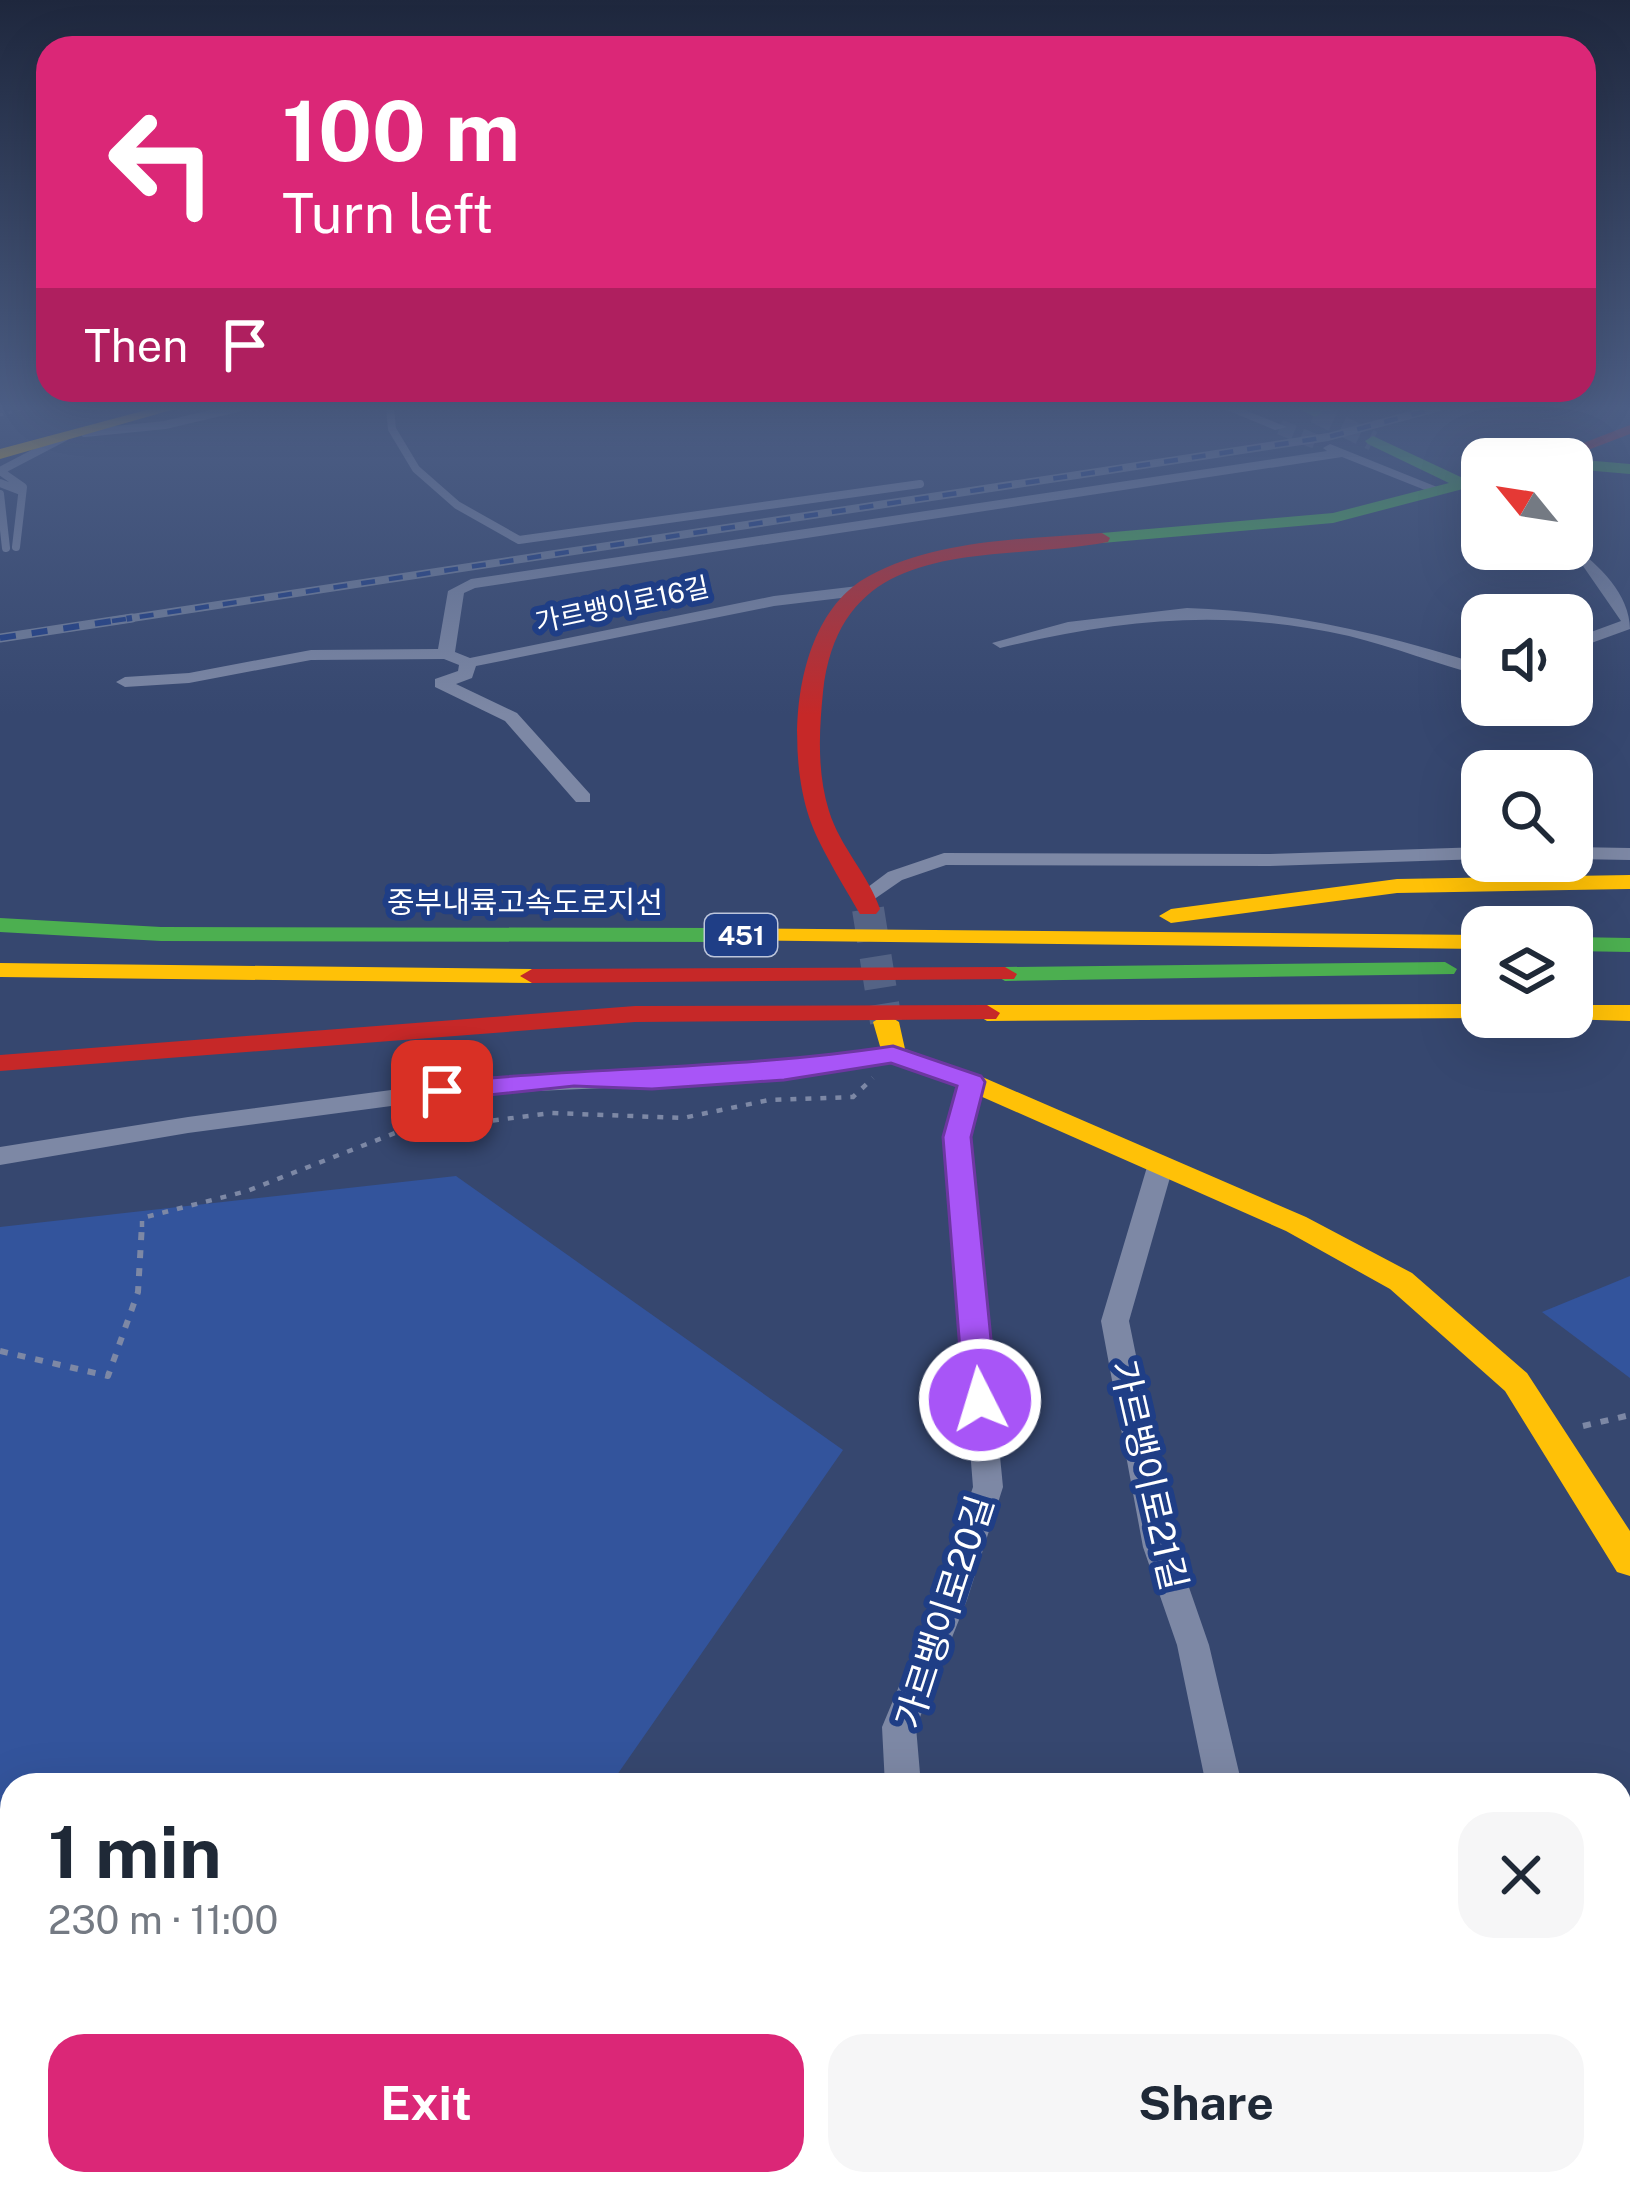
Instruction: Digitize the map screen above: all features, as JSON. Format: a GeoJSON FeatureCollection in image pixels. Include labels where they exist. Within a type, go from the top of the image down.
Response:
{"type":"FeatureCollection","features":[{"type":"Feature","properties":{"kind":"main road"},"geometry":{"type":"LineString","coordinates":[[867,903],[826,837],[809,763],[825,638],[858,590],[944,562],[1365,510]]}},
{"type":"Feature","properties":{"kind":"main road"},"geometry":{"type":"LineString","coordinates":[[1027,935],[1396,886],[1630,882]]}},
{"type":"Feature","properties":{"kind":"main road","name":"중부내륙고속도로지선"},"geometry":{"type":"LineString","coordinates":[[0,925],[183,934],[1027,935],[1461,942]]}},
{"type":"Feature","properties":{"kind":"main road"},"geometry":{"type":"LineString","coordinates":[[1593,944],[1630,945]]}},
{"type":"Feature","properties":{"kind":"main road","name":"451"},"geometry":{"type":"LineString","coordinates":[[0,970],[664,978],[1461,969]]}},
{"type":"Feature","properties":{"kind":"main road"},"geometry":{"type":"LineString","coordinates":[[1593,970],[1630,971]]}},
{"type":"Feature","properties":{"kind":"main road"},"geometry":{"type":"LineString","coordinates":[[0,1063],[635,1014],[1461,1012]]}},
{"type":"Feature","properties":{"kind":"main road"},"geometry":{"type":"LineString","coordinates":[[1593,1013],[1630,1013]]}},
{"type":"Feature","properties":{"kind":"main road"},"geometry":{"type":"LineString","coordinates":[[886,1022],[886,1063],[971,1082],[1296,1224],[1400,1281],[1516,1382],[1630,1562]]}},
{"type":"Feature","properties":{"kind":"street"},"geometry":{"type":"LineString","coordinates":[[446,654],[456,591],[471,584],[961,510]]}},
{"type":"Feature","properties":{"kind":"street"},"geometry":{"type":"LineString","coordinates":[[1593,570],[1627,619],[1593,635]]}},
{"type":"Feature","properties":{"kind":"street","name":"가르뱅이로16길"},"geometry":{"type":"LineString","coordinates":[[468,663],[774,601],[858,590]]}},
{"type":"Feature","properties":{"kind":"street"},"geometry":{"type":"LineString","coordinates":[[1000,643],[1092,618],[1236,611],[1309,620],[1461,665]]}},
{"type":"Feature","properties":{"kind":"street"},"geometry":{"type":"LineString","coordinates":[[125,682],[189,678],[311,655],[446,654],[468,663],[466,674],[441,683],[511,717],[584,798]]}},
{"type":"Feature","properties":{"kind":"street"},"geometry":{"type":"LineString","coordinates":[[867,903],[896,876],[944,859],[1247,861],[1461,854]]}},
{"type":"Feature","properties":{"kind":"street"},"geometry":{"type":"LineString","coordinates":[[1593,854],[1630,854]]}},
{"type":"Feature","properties":{"kind":"street"},"geometry":{"type":"LineString","coordinates":[[0,1156],[489,1085],[886,1063]]}},
{"type":"Feature","properties":{"kind":"street","name":"가르뱅이로20길"},"geometry":{"type":"LineString","coordinates":[[902,1773],[899,1727],[951,1600],[988,1487],[957,1137],[971,1082]]}},
{"type":"Feature","properties":{"kind":"street","name":"가르뱅이로21길"},"geometry":{"type":"LineString","coordinates":[[1160,1167],[1115,1321],[1159,1547],[1192,1645],[1221,1773]]}},
{"type":"Feature","properties":{"kind":"lane"},"geometry":{"type":"LineString","coordinates":[[4,510],[11,548],[18,510]]}},
{"type":"Feature","properties":{"kind":"lane"},"geometry":{"type":"LineString","coordinates":[[464,510],[520,540],[732,510]]}},
{"type":"Feature","properties":{"kind":"path"},"geometry":{"type":"LineString","coordinates":[[0,1351],[108,1376],[139,1292],[142,1218],[247,1190],[395,1132],[552,1113],[683,1118],[769,1100],[853,1097],[886,1063]]}},
{"type":"Feature","properties":{"kind":"path"},"geometry":{"type":"LineString","coordinates":[[1571,1429],[1630,1415]]}},
{"type":"Feature","properties":{"kind":"shaded area"},"geometry":{"type":"Polygon","coordinates":[[[456,1176],[843,1450],[618,1773],[0,1773],[0,1227],[456,1176]]]}},
{"type":"Feature","properties":{"kind":"shaded area"},"geometry":{"type":"Polygon","coordinates":[[[1630,1276],[1630,1378],[1542,1312],[1630,1276]]]}},
{"type":"Feature","properties":{"kind":"tunnel"},"geometry":{"type":"LineString","coordinates":[[868,909],[886,1022]]}},
{"type":"Feature","properties":{"kind":"railway"},"geometry":{"type":"LineString","coordinates":[[112,621],[843,510]]}},
{"type":"Feature","properties":{"kind":"railway"},"geometry":{"type":"LineString","coordinates":[[0,638],[132,618]]}},
{"type":"Feature","properties":{"kind":"traffic: fast"},"geometry":{"type":"LineString","coordinates":[[1102,538],[1333,518],[1362,510]]}},
{"type":"Feature","properties":{"kind":"traffic: fast"},"geometry":{"type":"LineString","coordinates":[[0,925],[161,934],[718,935]]}},
{"type":"Feature","properties":{"kind":"traffic: fast"},"geometry":{"type":"LineString","coordinates":[[1593,944],[1630,945]]}},
{"type":"Feature","properties":{"kind":"traffic: fast"},"geometry":{"type":"LineString","coordinates":[[1005,974],[1445,969]]}},
{"type":"Feature","properties":{"kind":"traffic: slow"},"geometry":{"type":"LineString","coordinates":[[1171,916],[1397,886],[1630,882]]}},
{"type":"Feature","properties":{"kind":"traffic: slow"},"geometry":{"type":"LineString","coordinates":[[718,935],[1461,942]]}},
{"type":"Feature","properties":{"kind":"traffic: slow"},"geometry":{"type":"LineString","coordinates":[[0,970],[532,976]]}},
{"type":"Feature","properties":{"kind":"traffic: slow"},"geometry":{"type":"LineString","coordinates":[[987,1013],[1461,1012]]}},
{"type":"Feature","properties":{"kind":"traffic: slow"},"geometry":{"type":"LineString","coordinates":[[1593,1013],[1630,1013]]}},
{"type":"Feature","properties":{"kind":"traffic: slow"},"geometry":{"type":"LineString","coordinates":[[886,1022],[893,1054],[971,1082],[1296,1224],[1401,1281],[1516,1382],[1630,1561]]}},
{"type":"Feature","properties":{"kind":"traffic: jam"},"geometry":{"type":"LineString","coordinates":[[868,909],[823,825],[811,772],[816,674],[836,617],[854,594],[904,568],[972,552],[1102,538]]}},
{"type":"Feature","properties":{"kind":"traffic: jam"},"geometry":{"type":"LineString","coordinates":[[532,976],[1005,974]]}},
{"type":"Feature","properties":{"kind":"traffic: jam"},"geometry":{"type":"LineString","coordinates":[[0,1063],[635,1014],[987,1013]]}},
{"type":"Feature","properties":{"kind":"route"},"geometry":{"type":"LineString","coordinates":[[442,1091],[574,1078],[652,1081],[784,1072],[893,1054],[971,1082],[957,1137],[980,1400]]}}]}
